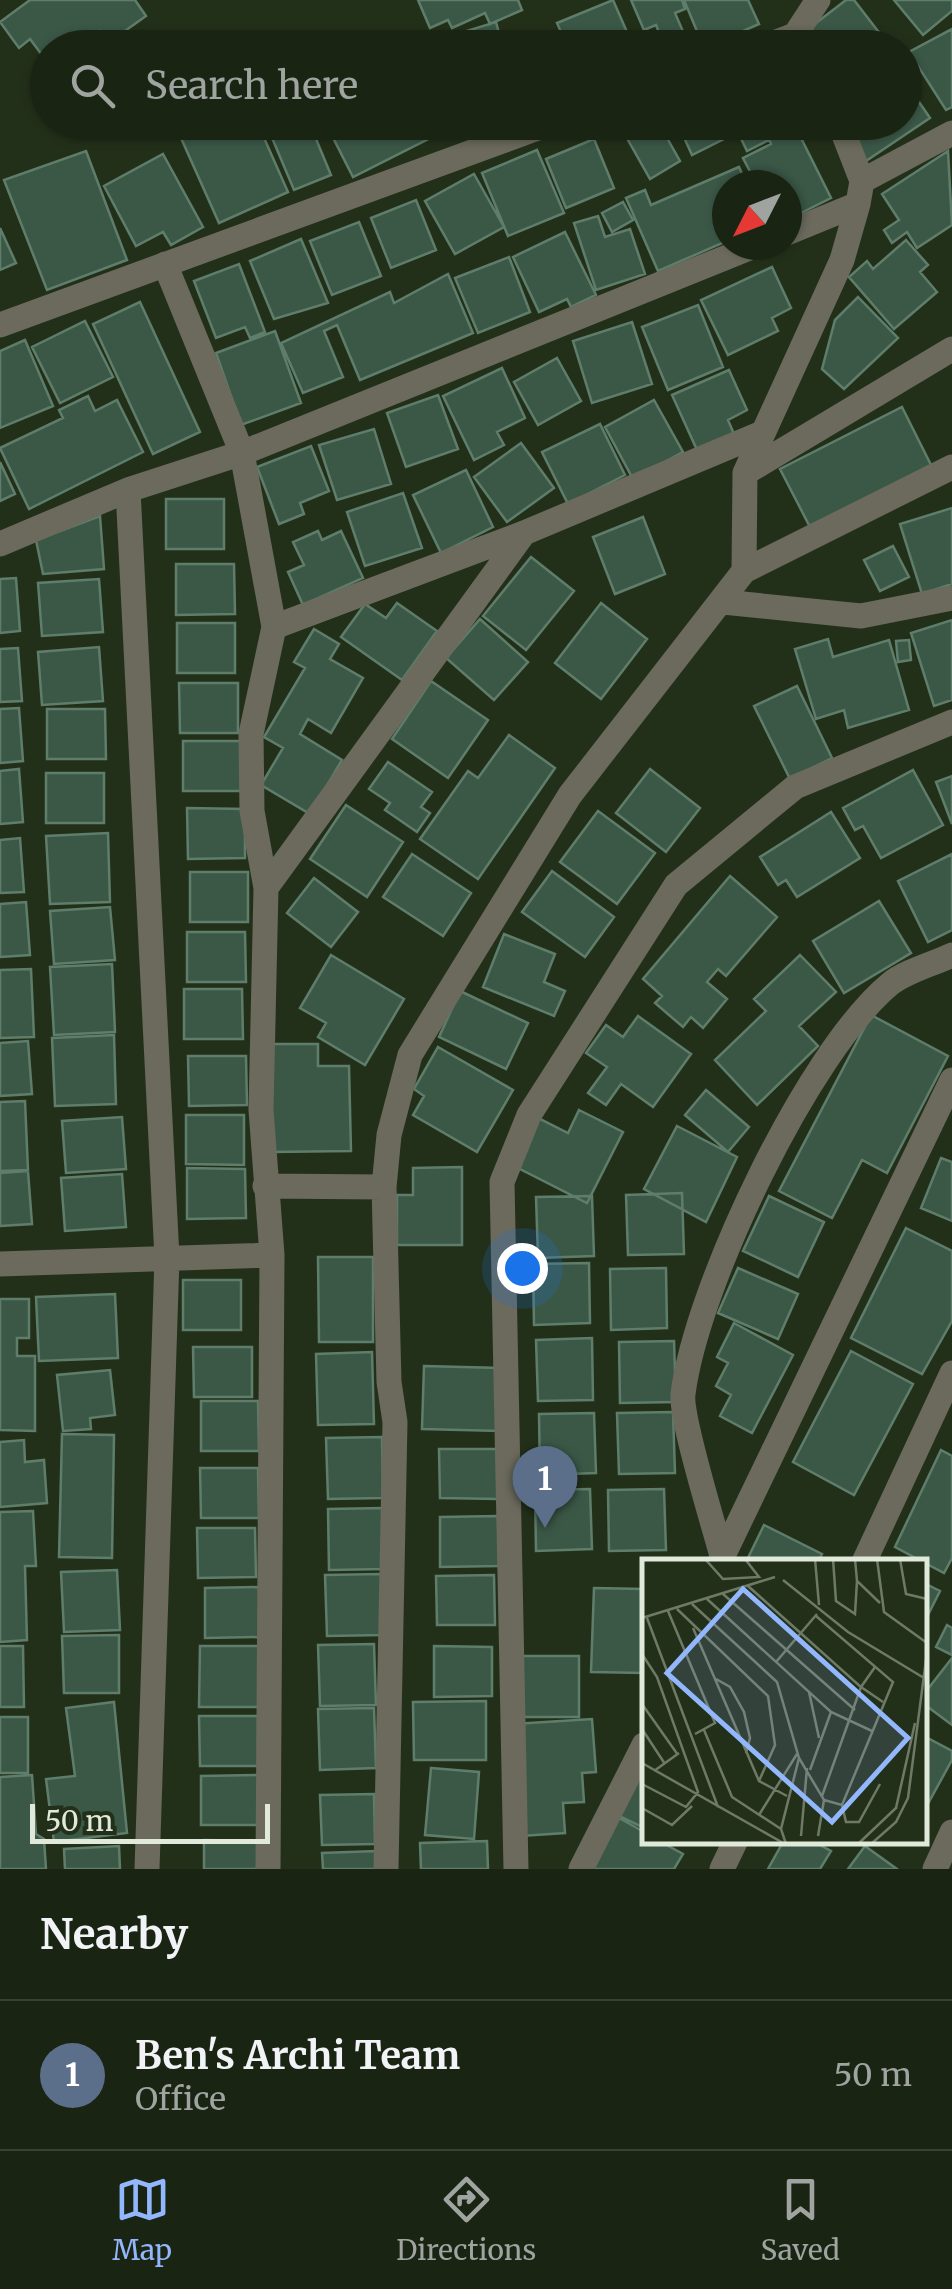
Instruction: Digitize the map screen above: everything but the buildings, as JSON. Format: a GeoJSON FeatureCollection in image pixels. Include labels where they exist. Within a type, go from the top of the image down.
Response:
{"type":"FeatureCollection","features":[{"type":"Feature","properties":{"kind":"street"},"geometry":{"type":"LineString","coordinates":[[804,30],[818,0]]}},
{"type":"Feature","properties":{"kind":"street"},"geometry":{"type":"LineString","coordinates":[[802,225],[860,193],[952,133]]}},
{"type":"Feature","properties":{"kind":"street"},"geometry":{"type":"LineString","coordinates":[[0,324],[505,140]]}},
{"type":"Feature","properties":{"kind":"street"},"geometry":{"type":"LineString","coordinates":[[744,571],[745,474],[842,260],[860,193],[844,140]]}},
{"type":"Feature","properties":{"kind":"street"},"geometry":{"type":"LineString","coordinates":[[0,544],[128,490],[242,453],[720,260]]}},
{"type":"Feature","properties":{"kind":"street"},"geometry":{"type":"LineString","coordinates":[[165,264],[242,453],[274,627],[251,734],[252,811],[266,888],[261,1110],[272,1254],[268,1869]]}},
{"type":"Feature","properties":{"kind":"street"},"geometry":{"type":"LineString","coordinates":[[745,474],[952,349]]}},
{"type":"Feature","properties":{"kind":"street"},"geometry":{"type":"LineString","coordinates":[[274,627],[524,533],[762,433]]}},
{"type":"Feature","properties":{"kind":"street"},"geometry":{"type":"LineString","coordinates":[[386,1869],[395,1422],[389,1382],[384,1187],[389,1135],[410,1054],[570,795],[724,602],[744,571],[952,467]]}},
{"type":"Feature","properties":{"kind":"street"},"geometry":{"type":"LineString","coordinates":[[128,490],[167,1258],[147,1869]]}},
{"type":"Feature","properties":{"kind":"street"},"geometry":{"type":"LineString","coordinates":[[266,888],[524,533]]}},
{"type":"Feature","properties":{"kind":"street"},"geometry":{"type":"LineString","coordinates":[[724,602],[861,616],[952,598]]}},
{"type":"Feature","properties":{"kind":"street"},"geometry":{"type":"LineString","coordinates":[[516,1869],[502,1182],[529,1115],[676,885],[795,787],[952,722]]}},
{"type":"Feature","properties":{"kind":"street"},"geometry":{"type":"LineString","coordinates":[[721,1559],[682,1397],[712,1287],[763,1170],[834,1045],[892,982],[952,955]]}},
{"type":"Feature","properties":{"kind":"street"},"geometry":{"type":"LineString","coordinates":[[721,1559],[952,1080]]}},
{"type":"Feature","properties":{"kind":"street"},"geometry":{"type":"LineString","coordinates":[[264,1186],[384,1187]]}},
{"type":"Feature","properties":{"kind":"street"},"geometry":{"type":"LineString","coordinates":[[0,1264],[272,1254]]}},
{"type":"Feature","properties":{"kind":"street"},"geometry":{"type":"LineString","coordinates":[[865,1559],[952,1372]]}},
{"type":"Feature","properties":{"kind":"street"},"geometry":{"type":"LineString","coordinates":[[581,1869],[642,1749]]}},
{"type":"Feature","properties":{"kind":"street"},"geometry":{"type":"LineString","coordinates":[[934,1869],[952,1832]]}},
{"type":"Feature","properties":{"kind":"street"},"geometry":{"type":"LineString","coordinates":[[722,1869],[734,1844]]}},
{"type":"Feature","properties":{"kind":"place","name":"Ben's Archi Team"},"geometry":{"type":"Point","coordinates":[545,1528]}}]}
